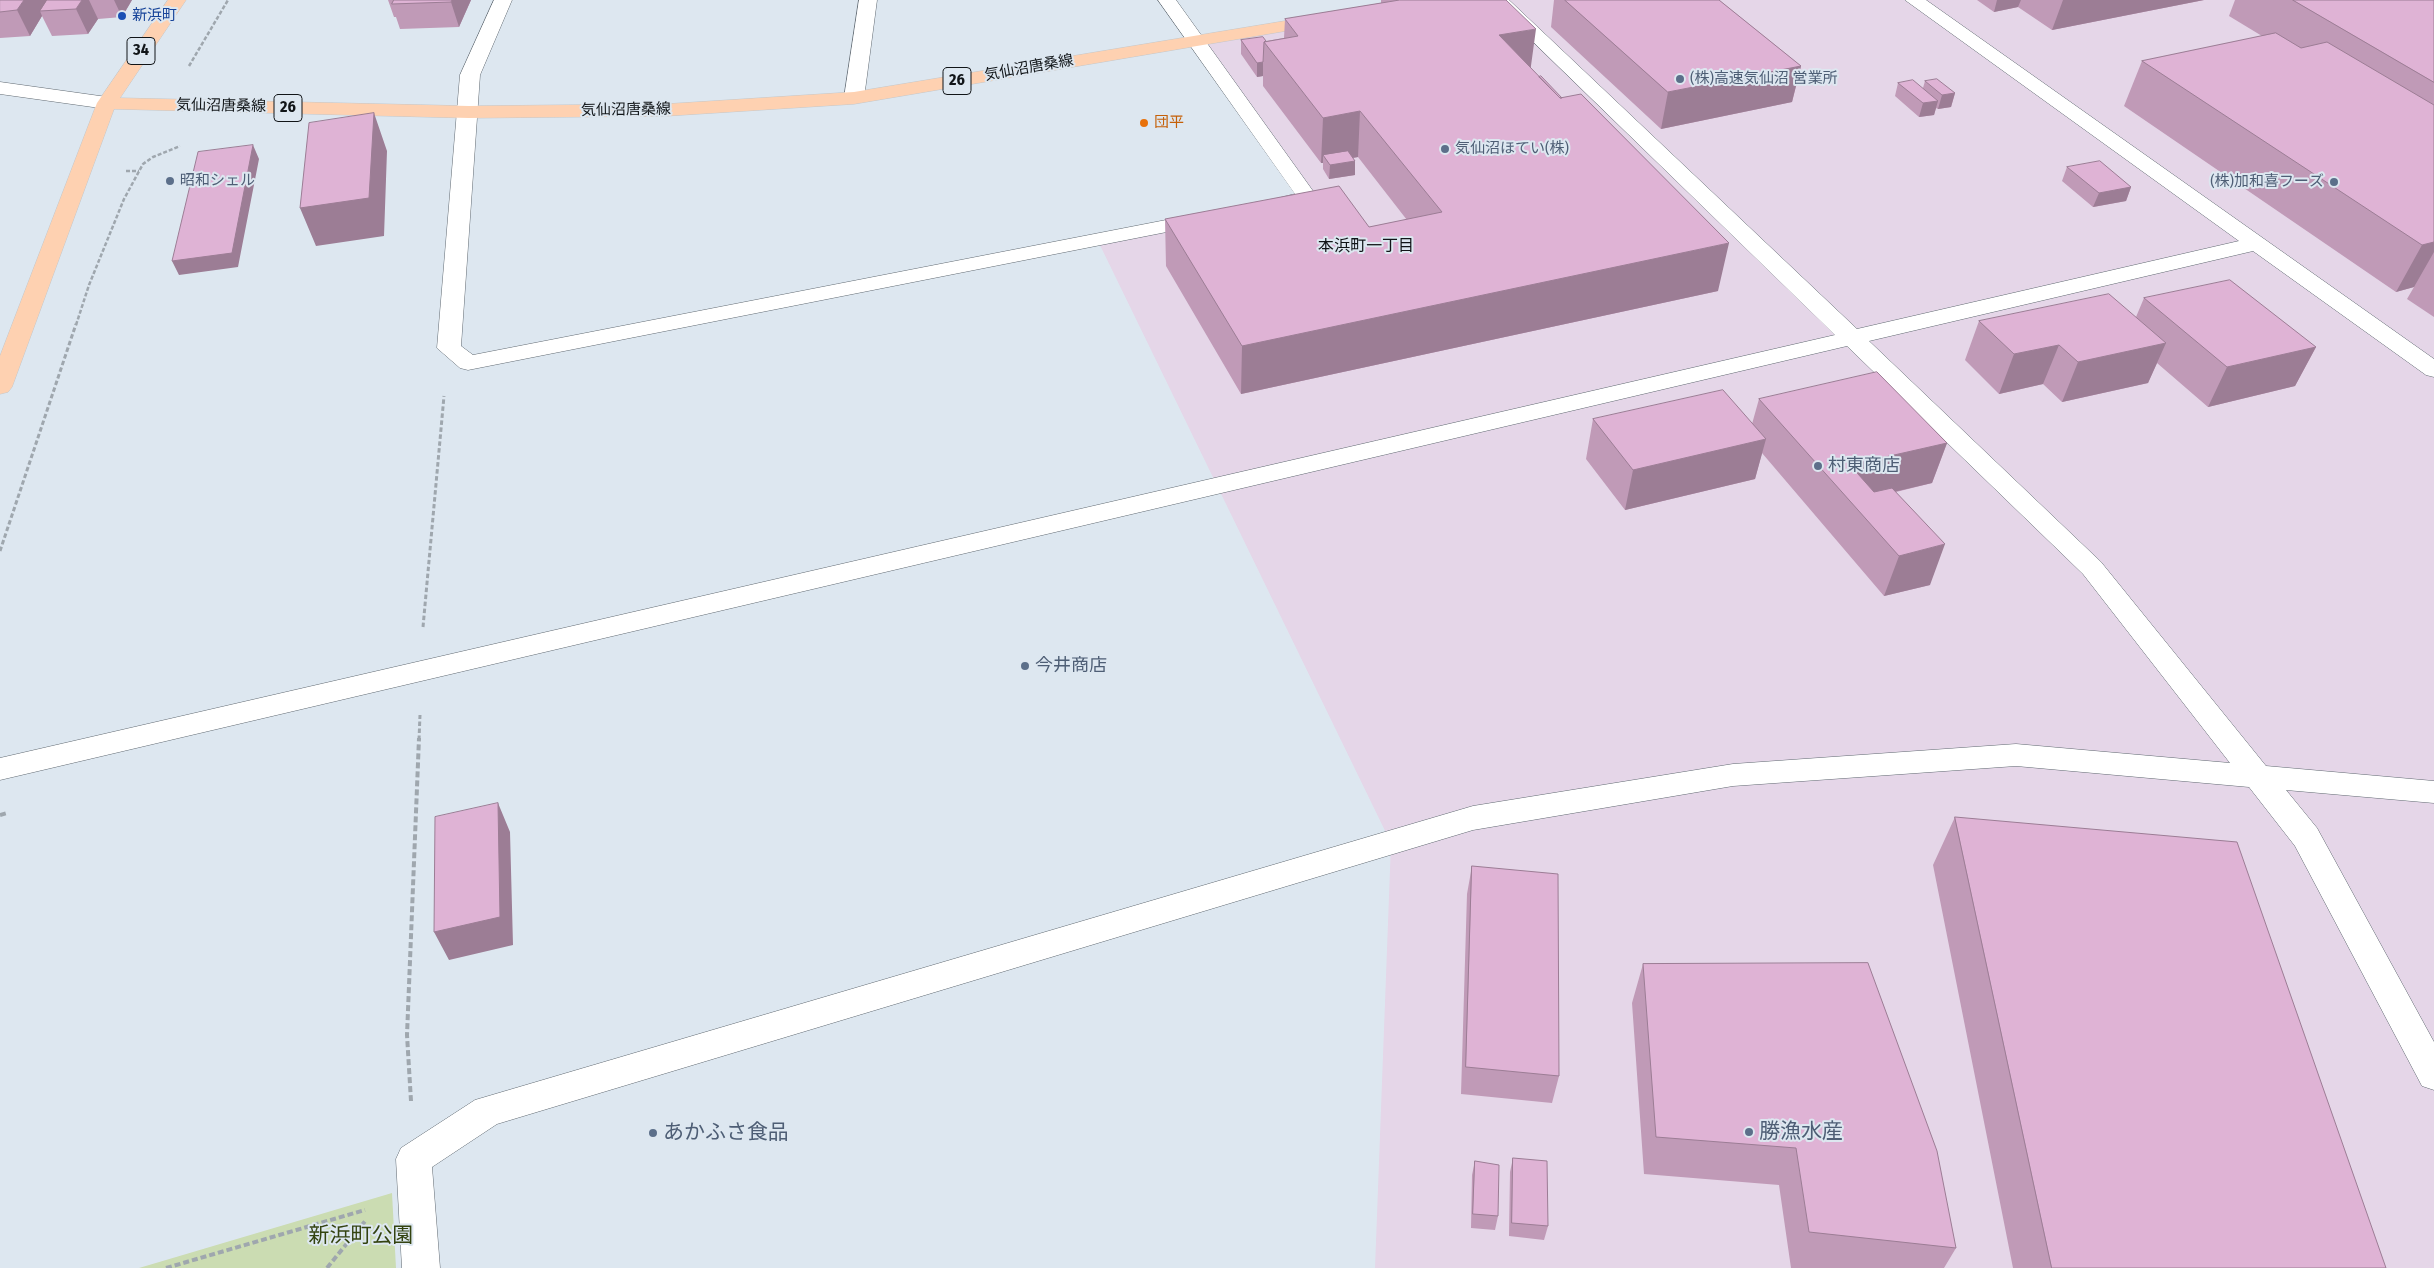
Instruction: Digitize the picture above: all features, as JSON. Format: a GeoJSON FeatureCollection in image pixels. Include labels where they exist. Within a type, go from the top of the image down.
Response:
{"type":"FeatureCollection","features":[{"type":"Feature","properties":{"kind":"main road","name":"34"},"geometry":{"type":"LineString","coordinates":[[107,103],[177,0]]}},
{"type":"Feature","properties":{"kind":"main road","name":"気仙沼唐桑線"},"geometry":{"type":"LineString","coordinates":[[107,103],[469,112],[666,110],[854,98],[1342,16]]}},
{"type":"Feature","properties":{"kind":"main road"},"geometry":{"type":"LineString","coordinates":[[0,386],[107,103]]}},
{"type":"Feature","properties":{"kind":"street"},"geometry":{"type":"LineString","coordinates":[[503,0],[470,75],[469,112],[449,348],[468,363],[1222,215]]}},
{"type":"Feature","properties":{"kind":"street"},"geometry":{"type":"LineString","coordinates":[[854,98],[868,0]]}},
{"type":"Feature","properties":{"kind":"street"},"geometry":{"type":"LineString","coordinates":[[1168,0],[1308,198],[1260,208]]}},
{"type":"Feature","properties":{"kind":"street"},"geometry":{"type":"LineString","coordinates":[[1499,0],[2092,568],[2306,837],[2434,1075]]}},
{"type":"Feature","properties":{"kind":"street"},"geometry":{"type":"LineString","coordinates":[[1914,0],[2434,370]]}},
{"type":"Feature","properties":{"kind":"street"},"geometry":{"type":"LineString","coordinates":[[0,88],[107,103]]}},
{"type":"Feature","properties":{"kind":"street"},"geometry":{"type":"LineString","coordinates":[[0,770],[2255,244]]}},
{"type":"Feature","properties":{"kind":"street"},"geometry":{"type":"LineString","coordinates":[[421,1268],[414,1159],[487,1111],[1473,818],[1733,775],[2016,755],[2434,792]]}},
{"type":"Feature","properties":{"kind":"path"},"geometry":{"type":"LineString","coordinates":[[0,550],[89,285],[124,199],[143,164],[153,157],[189,142]]}},
{"type":"Feature","properties":{"kind":"path"},"geometry":{"type":"LineString","coordinates":[[423,630],[449,348]]}},
{"type":"Feature","properties":{"kind":"path"},"geometry":{"type":"LineString","coordinates":[[414,1159],[408,1035],[420,714]]}},
{"type":"Feature","properties":{"kind":"path"},"geometry":{"type":"LineString","coordinates":[[166,1268],[367,1209]]}},
{"type":"Feature","properties":{"kind":"path"},"geometry":{"type":"LineString","coordinates":[[327,1268],[370,1214]]}},
{"type":"Feature","properties":{"kind":"shaded area"},"geometry":{"type":"Polygon","coordinates":[[[1440,0],[2434,0],[2434,1268],[1375,1268],[1391,843],[1097,239],[1308,198],[1196,40],[1440,0]]]}},
{"type":"Feature","properties":{"kind":"green space","name":"新浜町公園"},"geometry":{"type":"Polygon","coordinates":[[[392,1193],[396,1268],[139,1268],[392,1193]]]}},
{"type":"Feature","properties":{"kind":"building"},"geometry":{"type":"Polygon","coordinates":[[[0,0],[24,0],[17,10],[0,12],[0,0]]]}},
{"type":"Feature","properties":{"kind":"building"},"geometry":{"type":"Polygon","coordinates":[[[47,0],[82,0],[76,9],[40,11],[47,0]]]}},
{"type":"Feature","properties":{"kind":"building"},"geometry":{"type":"Polygon","coordinates":[[[394,0],[452,0],[451,2],[392,4],[394,0]]]}},
{"type":"Feature","properties":{"kind":"building"},"geometry":{"type":"Polygon","coordinates":[[[1400,0],[1506,0],[1536,29],[1499,35],[1560,98],[1581,94],[1729,243],[1242,346],[1165,219],[1339,186],[1369,227],[1442,212],[1360,111],[1323,118],[1264,42],[1298,36],[1285,19],[1400,0]]]}},
{"type":"Feature","properties":{"kind":"building"},"geometry":{"type":"Polygon","coordinates":[[[1565,0],[1719,0],[1801,66],[1668,92],[1565,0]]]}},
{"type":"Feature","properties":{"kind":"building"},"geometry":{"type":"Polygon","coordinates":[[[2293,0],[2434,0],[2434,82],[2293,0]]]}},
{"type":"Feature","properties":{"kind":"building"},"geometry":{"type":"Polygon","coordinates":[[[2276,33],[2301,48],[2327,42],[2434,105],[2434,242],[2422,245],[2142,61],[2276,33]]]}},
{"type":"Feature","properties":{"kind":"building"},"geometry":{"type":"Polygon","coordinates":[[[1263,37],[1266,41],[1264,42],[1263,62],[1257,63],[1241,40],[1263,37]]]}},
{"type":"Feature","properties":{"kind":"building"},"geometry":{"type":"Polygon","coordinates":[[[1541,76],[1562,98],[1539,77],[1541,76]]]}},
{"type":"Feature","properties":{"kind":"building"},"geometry":{"type":"Polygon","coordinates":[[[1937,79],[1955,93],[1942,95],[1925,81],[1937,79]]]}},
{"type":"Feature","properties":{"kind":"building"},"geometry":{"type":"Polygon","coordinates":[[[1913,80],[1938,101],[1923,103],[1898,83],[1913,80]]]}},
{"type":"Feature","properties":{"kind":"building"},"geometry":{"type":"Polygon","coordinates":[[[374,113],[369,198],[300,208],[309,123],[374,113]]]}},
{"type":"Feature","properties":{"kind":"building"},"geometry":{"type":"Polygon","coordinates":[[[253,145],[232,253],[172,261],[198,152],[253,145]]]}},
{"type":"Feature","properties":{"kind":"building"},"geometry":{"type":"Polygon","coordinates":[[[1348,151],[1355,161],[1330,165],[1323,155],[1348,151]]]}},
{"type":"Feature","properties":{"kind":"building"},"geometry":{"type":"Polygon","coordinates":[[[2100,161],[2131,187],[2099,193],[2067,167],[2100,161]]]}},
{"type":"Feature","properties":{"kind":"building"},"geometry":{"type":"Polygon","coordinates":[[[2230,280],[2316,347],[2227,367],[2144,298],[2230,280]]]}},
{"type":"Feature","properties":{"kind":"building"},"geometry":{"type":"Polygon","coordinates":[[[2109,294],[2166,343],[2078,362],[2059,345],[2014,354],[1979,321],[2109,294]]]}},
{"type":"Feature","properties":{"kind":"building"},"geometry":{"type":"Polygon","coordinates":[[[1877,372],[1947,443],[1850,465],[1874,492],[1892,488],[1945,544],[1899,556],[1759,399],[1877,372]]]}},
{"type":"Feature","properties":{"kind":"building"},"geometry":{"type":"Polygon","coordinates":[[[1723,390],[1766,439],[1633,470],[1593,419],[1723,390]]]}},
{"type":"Feature","properties":{"kind":"building"},"geometry":{"type":"Polygon","coordinates":[[[498,803],[500,917],[434,932],[435,817],[498,803]]]}},
{"type":"Feature","properties":{"kind":"building"},"geometry":{"type":"Polygon","coordinates":[[[1955,817],[2237,842],[2386,1268],[2052,1268],[1955,817]]]}},
{"type":"Feature","properties":{"kind":"building"},"geometry":{"type":"Polygon","coordinates":[[[1472,866],[1558,874],[1559,1076],[1466,1067],[1472,866]]]}},
{"type":"Feature","properties":{"kind":"building"},"geometry":{"type":"Polygon","coordinates":[[[1868,963],[1937,1151],[1956,1248],[1809,1232],[1796,1148],[1656,1137],[1643,964],[1868,963]]]}},
{"type":"Feature","properties":{"kind":"building"},"geometry":{"type":"Polygon","coordinates":[[[1513,1158],[1547,1161],[1548,1226],[1512,1223],[1513,1158]]]}},
{"type":"Feature","properties":{"kind":"building"},"geometry":{"type":"Polygon","coordinates":[[[1475,1161],[1499,1165],[1498,1216],[1473,1214],[1475,1161]]]}},
{"type":"Feature","properties":{"kind":"place","name":"新浜町"},"geometry":{"type":"Point","coordinates":[122,16]}},
{"type":"Feature","properties":{"kind":"place","name":"(株)高速気仙沼 営業所"},"geometry":{"type":"Point","coordinates":[1680,79]}},
{"type":"Feature","properties":{"kind":"place","name":"団平"},"geometry":{"type":"Point","coordinates":[1144,123]}},
{"type":"Feature","properties":{"kind":"place","name":"気仙沼ほてい(株)"},"geometry":{"type":"Point","coordinates":[1445,149]}},
{"type":"Feature","properties":{"kind":"place","name":"昭和シェル"},"geometry":{"type":"Point","coordinates":[170,181]}},
{"type":"Feature","properties":{"kind":"place","name":"(株)加和喜フーズ"},"geometry":{"type":"Point","coordinates":[2334,182]}},
{"type":"Feature","properties":{"kind":"place","name":"村東商店"},"geometry":{"type":"Point","coordinates":[1818,466]}},
{"type":"Feature","properties":{"kind":"place","name":"今井商店"},"geometry":{"type":"Point","coordinates":[1025,666]}},
{"type":"Feature","properties":{"kind":"place","name":"勝漁水産"},"geometry":{"type":"Point","coordinates":[1749,1132]}},
{"type":"Feature","properties":{"kind":"place","name":"あかふさ食品"},"geometry":{"type":"Point","coordinates":[653,1133]}},
{"type":"Feature","properties":{"kind":"district","name":"本浜町一丁目"},"geometry":{"type":"Point","coordinates":[1366,247]}}]}
